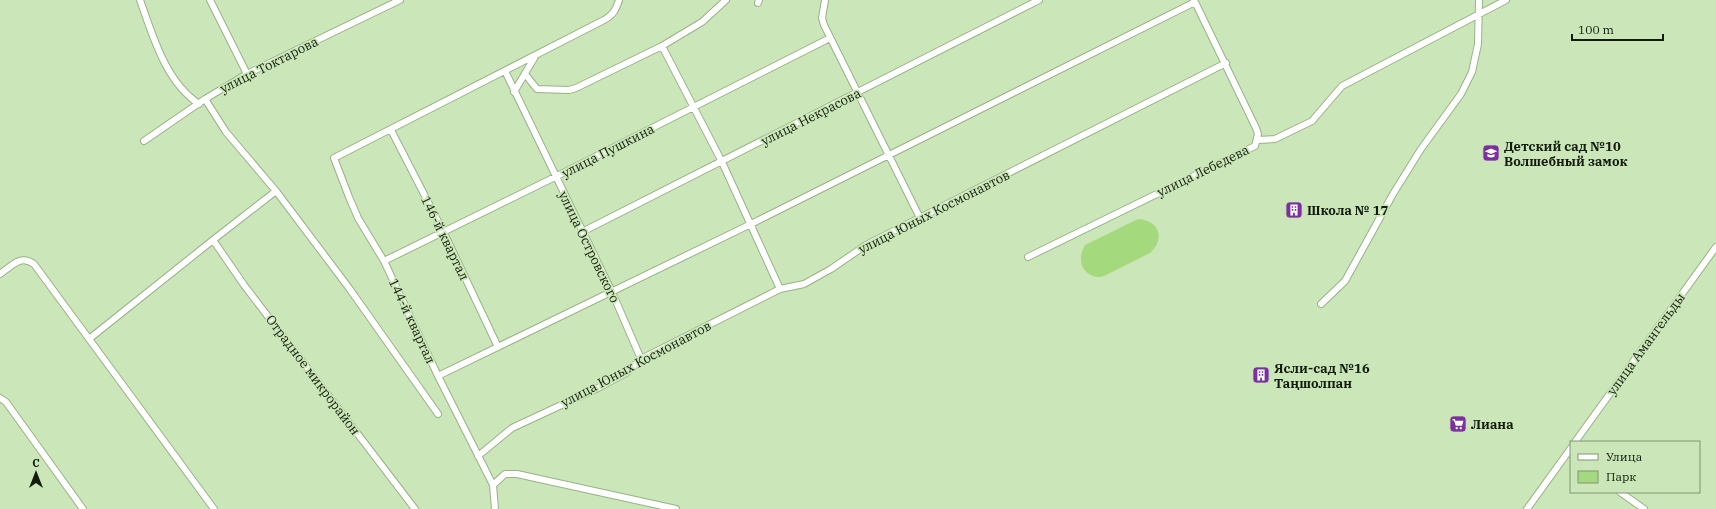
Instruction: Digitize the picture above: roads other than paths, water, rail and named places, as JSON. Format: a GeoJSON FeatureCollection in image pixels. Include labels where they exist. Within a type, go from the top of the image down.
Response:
{"type":"FeatureCollection","features":[{"type":"Feature","properties":{"kind":"street"},"geometry":{"type":"LineString","coordinates":[[140,0],[163,61],[183,92],[199,104]]}},
{"type":"Feature","properties":{"kind":"street"},"geometry":{"type":"LineString","coordinates":[[210,0],[247,74]]}},
{"type":"Feature","properties":{"kind":"street","name":"улица Токтарова"},"geometry":{"type":"LineString","coordinates":[[144,141],[205,99],[247,74],[400,0]]}},
{"type":"Feature","properties":{"kind":"street"},"geometry":{"type":"LineString","coordinates":[[391,130],[612,16],[617,8],[619,0]]}},
{"type":"Feature","properties":{"kind":"street"},"geometry":{"type":"LineString","coordinates":[[524,74],[537,89],[569,90],[576,88],[662,46],[702,22],[726,0]]}},
{"type":"Feature","properties":{"kind":"street"},"geometry":{"type":"LineString","coordinates":[[825,0],[822,18],[830,38],[859,93],[920,218]]}},
{"type":"Feature","properties":{"kind":"street","name":"улица Некрасова"},"geometry":{"type":"LineString","coordinates":[[582,232],[859,93],[1039,0]]}},
{"type":"Feature","properties":{"kind":"street"},"geometry":{"type":"LineString","coordinates":[[1321,304],[1345,281],[1391,198],[1417,156],[1461,94],[1472,72],[1478,44],[1479,0]]}},
{"type":"Feature","properties":{"kind":"street"},"geometry":{"type":"LineString","coordinates":[[1257,140],[1275,139],[1312,121],[1342,86],[1506,0]]}},
{"type":"Feature","properties":{"kind":"street"},"geometry":{"type":"LineString","coordinates":[[438,376],[751,224],[1194,1]]}},
{"type":"Feature","properties":{"kind":"street","name":"улица Лебедева"},"geometry":{"type":"LineString","coordinates":[[1028,257],[1255,146],[1257,140],[1256,128],[1226,63],[1194,1]]}},
{"type":"Feature","properties":{"kind":"street","name":"улица Пушкина"},"geometry":{"type":"LineString","coordinates":[[384,261],[555,178],[830,38]]}},
{"type":"Feature","properties":{"kind":"street"},"geometry":{"type":"LineString","coordinates":[[662,46],[722,162],[780,289]]}},
{"type":"Feature","properties":{"kind":"street"},"geometry":{"type":"LineString","coordinates":[[514,92],[536,55]]}},
{"type":"Feature","properties":{"kind":"street","name":"улица Юных Космонавтов"},"geometry":{"type":"LineString","coordinates":[[478,456],[512,428],[598,388],[626,373],[641,359],[780,289],[804,284],[831,269],[866,244],[1226,63]]}},
{"type":"Feature","properties":{"kind":"street","name":"улица Островского"},"geometry":{"type":"LineString","coordinates":[[505,71],[555,178],[612,292],[641,359]]}},
{"type":"Feature","properties":{"kind":"street"},"geometry":{"type":"LineString","coordinates":[[205,99],[226,132],[276,191],[350,288],[438,414]]}},
{"type":"Feature","properties":{"kind":"street","name":"144-й квартал"},"geometry":{"type":"LineString","coordinates":[[391,130],[334,158],[358,218],[384,261],[438,376],[493,485]]}},
{"type":"Feature","properties":{"kind":"street","name":"146-й квартал"},"geometry":{"type":"LineString","coordinates":[[391,130],[444,233],[498,347]]}},
{"type":"Feature","properties":{"kind":"street"},"geometry":{"type":"LineString","coordinates":[[89,339],[276,191]]}},
{"type":"Feature","properties":{"kind":"street","name":"Отрадное микрорайон"},"geometry":{"type":"LineString","coordinates":[[213,240],[244,285],[414,509]]}},
{"type":"Feature","properties":{"kind":"street","name":"улица Амангельды"},"geometry":{"type":"LineString","coordinates":[[1576,441],[1716,247]]}},
{"type":"Feature","properties":{"kind":"street"},"geometry":{"type":"LineString","coordinates":[[0,274],[22,259],[27,259],[34,264],[214,509]]}},
{"type":"Feature","properties":{"kind":"street"},"geometry":{"type":"LineString","coordinates":[[0,398],[6,402],[83,509]]}},
{"type":"Feature","properties":{"kind":"street"},"geometry":{"type":"LineString","coordinates":[[1527,509],[1569,456]]}},
{"type":"Feature","properties":{"kind":"street"},"geometry":{"type":"LineString","coordinates":[[495,509],[493,485],[505,474],[517,474],[676,509]]}},
{"type":"Feature","properties":{"kind":"street"},"geometry":{"type":"LineString","coordinates":[[1621,493],[1644,509]]}},
{"type":"Feature","properties":{"kind":"place","name":"Детский сад №10 Волшебный замок"},"geometry":{"type":"Point","coordinates":[1491,153]}},
{"type":"Feature","properties":{"kind":"place","name":"Школа № 17"},"geometry":{"type":"Point","coordinates":[1294,210]}},
{"type":"Feature","properties":{"kind":"place","name":"Ясли-сад №16 Таңшолпан"},"geometry":{"type":"Point","coordinates":[1261,375]}},
{"type":"Feature","properties":{"kind":"place","name":"Лиана"},"geometry":{"type":"Point","coordinates":[1458,424]}}]}
